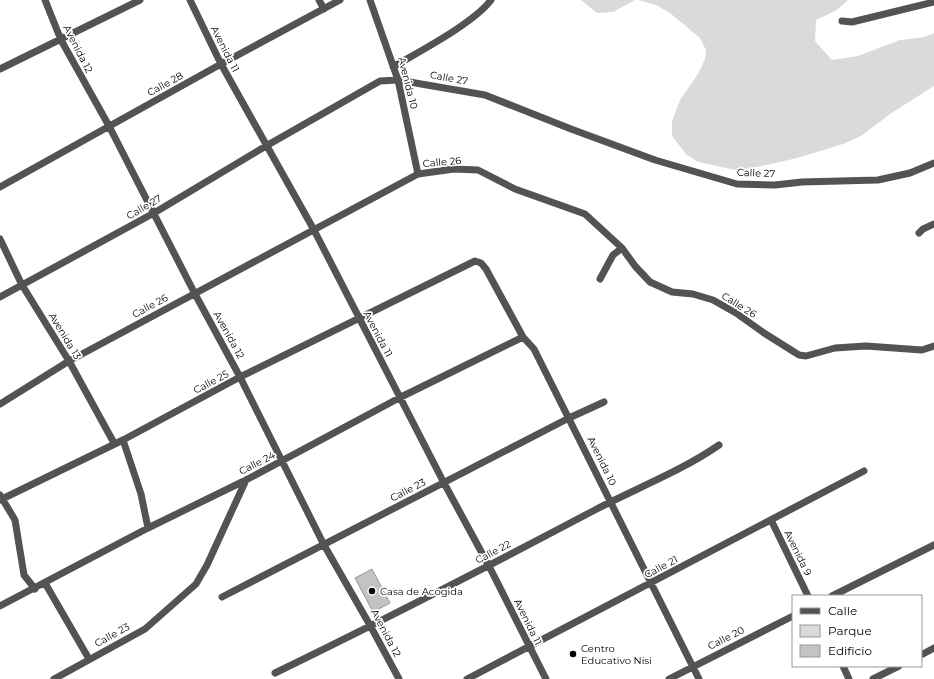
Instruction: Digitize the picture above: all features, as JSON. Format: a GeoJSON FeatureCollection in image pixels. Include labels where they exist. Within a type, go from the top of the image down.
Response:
{"type":"FeatureCollection","features":[{"type":"Feature","properties":{"kind":"street","name":"Avenida 12"},"geometry":{"type":"LineString","coordinates":[[45,0],[61,40],[109,126],[194,294],[240,377],[324,545],[371,626],[399,679]]}},
{"type":"Feature","properties":{"kind":"street"},"geometry":{"type":"LineString","coordinates":[[0,69],[140,0]]}},
{"type":"Feature","properties":{"kind":"street","name":"Avenida 11"},"geometry":{"type":"LineString","coordinates":[[190,0],[221,64],[314,230],[359,320],[489,566],[546,679]]}},
{"type":"Feature","properties":{"kind":"street"},"geometry":{"type":"LineString","coordinates":[[319,0],[324,9]]}},
{"type":"Feature","properties":{"kind":"street","name":"Calle 28"},"geometry":{"type":"LineString","coordinates":[[0,187],[221,64],[340,0]]}},
{"type":"Feature","properties":{"kind":"street","name":"Avenida 10"},"geometry":{"type":"LineString","coordinates":[[370,0],[390,53],[398,80],[418,174]]}},
{"type":"Feature","properties":{"kind":"street"},"geometry":{"type":"LineString","coordinates":[[393,67],[461,25],[486,7],[491,0]]}},
{"type":"Feature","properties":{"kind":"street"},"geometry":{"type":"LineString","coordinates":[[842,21],[852,22],[912,3],[934,2]]}},
{"type":"Feature","properties":{"kind":"street","name":"Calle 27"},"geometry":{"type":"LineString","coordinates":[[0,297],[154,213],[266,146],[380,81],[398,80],[485,95],[570,129],[655,160],[737,184],[775,185],[802,182],[878,180],[910,173],[934,163]]}},
{"type":"Feature","properties":{"kind":"street","name":"Calle 26"},"geometry":{"type":"LineString","coordinates":[[0,404],[69,361],[418,174],[454,169],[478,170],[515,189],[584,214],[622,248],[635,266],[650,282],[672,292],[693,294],[713,300],[736,313],[799,355],[806,356],[835,348],[850,347],[866,346],[922,350],[934,346]]}},
{"type":"Feature","properties":{"kind":"street"},"geometry":{"type":"LineString","coordinates":[[919,233],[923,229],[934,224]]}},
{"type":"Feature","properties":{"kind":"street","name":"Avenida 13"},"geometry":{"type":"LineString","coordinates":[[0,239],[22,285],[69,361],[114,443]]}},
{"type":"Feature","properties":{"kind":"street"},"geometry":{"type":"LineString","coordinates":[[600,279],[613,255],[622,248]]}},
{"type":"Feature","properties":{"kind":"street","name":"Avenida 10"},"geometry":{"type":"LineString","coordinates":[[475,261],[481,263],[486,269],[523,337],[534,349],[570,418],[699,679]]}},
{"type":"Feature","properties":{"kind":"street","name":"Calle 25"},"geometry":{"type":"LineString","coordinates":[[1,498],[123,440],[240,377],[359,320],[475,261]]}},
{"type":"Feature","properties":{"kind":"street","name":"Calle 24"},"geometry":{"type":"LineString","coordinates":[[0,606],[35,589],[148,528],[283,461],[400,397],[523,337]]}},
{"type":"Feature","properties":{"kind":"street","name":"Calle 23"},"geometry":{"type":"LineString","coordinates":[[222,597],[570,418],[604,402]]}},
{"type":"Feature","properties":{"kind":"street"},"geometry":{"type":"LineString","coordinates":[[123,440],[141,494],[148,528]]}},
{"type":"Feature","properties":{"kind":"street","name":"Calle 22"},"geometry":{"type":"LineString","coordinates":[[275,673],[489,566],[610,501],[698,459],[719,445]]}},
{"type":"Feature","properties":{"kind":"street","name":"Calle 21"},"geometry":{"type":"LineString","coordinates":[[468,679],[529,646],[652,584],[864,471]]}},
{"type":"Feature","properties":{"kind":"street","name":"Calle 23"},"geometry":{"type":"LineString","coordinates":[[54,679],[145,629],[196,584],[207,565],[246,480]]}},
{"type":"Feature","properties":{"kind":"street"},"geometry":{"type":"LineString","coordinates":[[1,498],[15,520],[24,575],[35,589]]}},
{"type":"Feature","properties":{"kind":"street","name":"Avenida 9"},"geometry":{"type":"LineString","coordinates":[[771,520],[808,595]]}},
{"type":"Feature","properties":{"kind":"street"},"geometry":{"type":"LineString","coordinates":[[834,595],[934,544]]}},
{"type":"Feature","properties":{"kind":"street"},"geometry":{"type":"LineString","coordinates":[[46,583],[89,659]]}},
{"type":"Feature","properties":{"kind":"street","name":"Calle 20"},"geometry":{"type":"LineString","coordinates":[[669,679],[792,616]]}},
{"type":"Feature","properties":{"kind":"street"},"geometry":{"type":"LineString","coordinates":[[922,654],[934,648]]}},
{"type":"Feature","properties":{"kind":"street"},"geometry":{"type":"LineString","coordinates":[[843,667],[849,679]]}},
{"type":"Feature","properties":{"kind":"street"},"geometry":{"type":"LineString","coordinates":[[873,679],[897,667]]}},
{"type":"Feature","properties":{"kind":"green space"},"geometry":{"type":"Polygon","coordinates":[[[581,0],[635,0],[613,12],[597,13],[581,0]]]}},
{"type":"Feature","properties":{"kind":"green space"},"geometry":{"type":"Polygon","coordinates":[[[638,0],[848,0],[837,10],[816,20],[815,41],[832,60],[858,56],[900,40],[924,37],[934,33],[934,86],[890,114],[861,136],[843,144],[797,158],[736,170],[698,162],[686,154],[672,136],[672,121],[680,100],[698,74],[705,59],[706,50],[700,38],[670,13],[656,5],[638,0]]]}},
{"type":"Feature","properties":{"kind":"building","name":"Casa de Acogida"},"geometry":{"type":"Polygon","coordinates":[[[372,569],[390,603],[373,612],[355,578],[372,569]]]}},
{"type":"Feature","properties":{"kind":"place","name":"Casa de Acogida"},"geometry":{"type":"Point","coordinates":[372,591]}},
{"type":"Feature","properties":{"kind":"place","name":"Centro Educativo Nisi"},"geometry":{"type":"Point","coordinates":[573,654]}}]}
